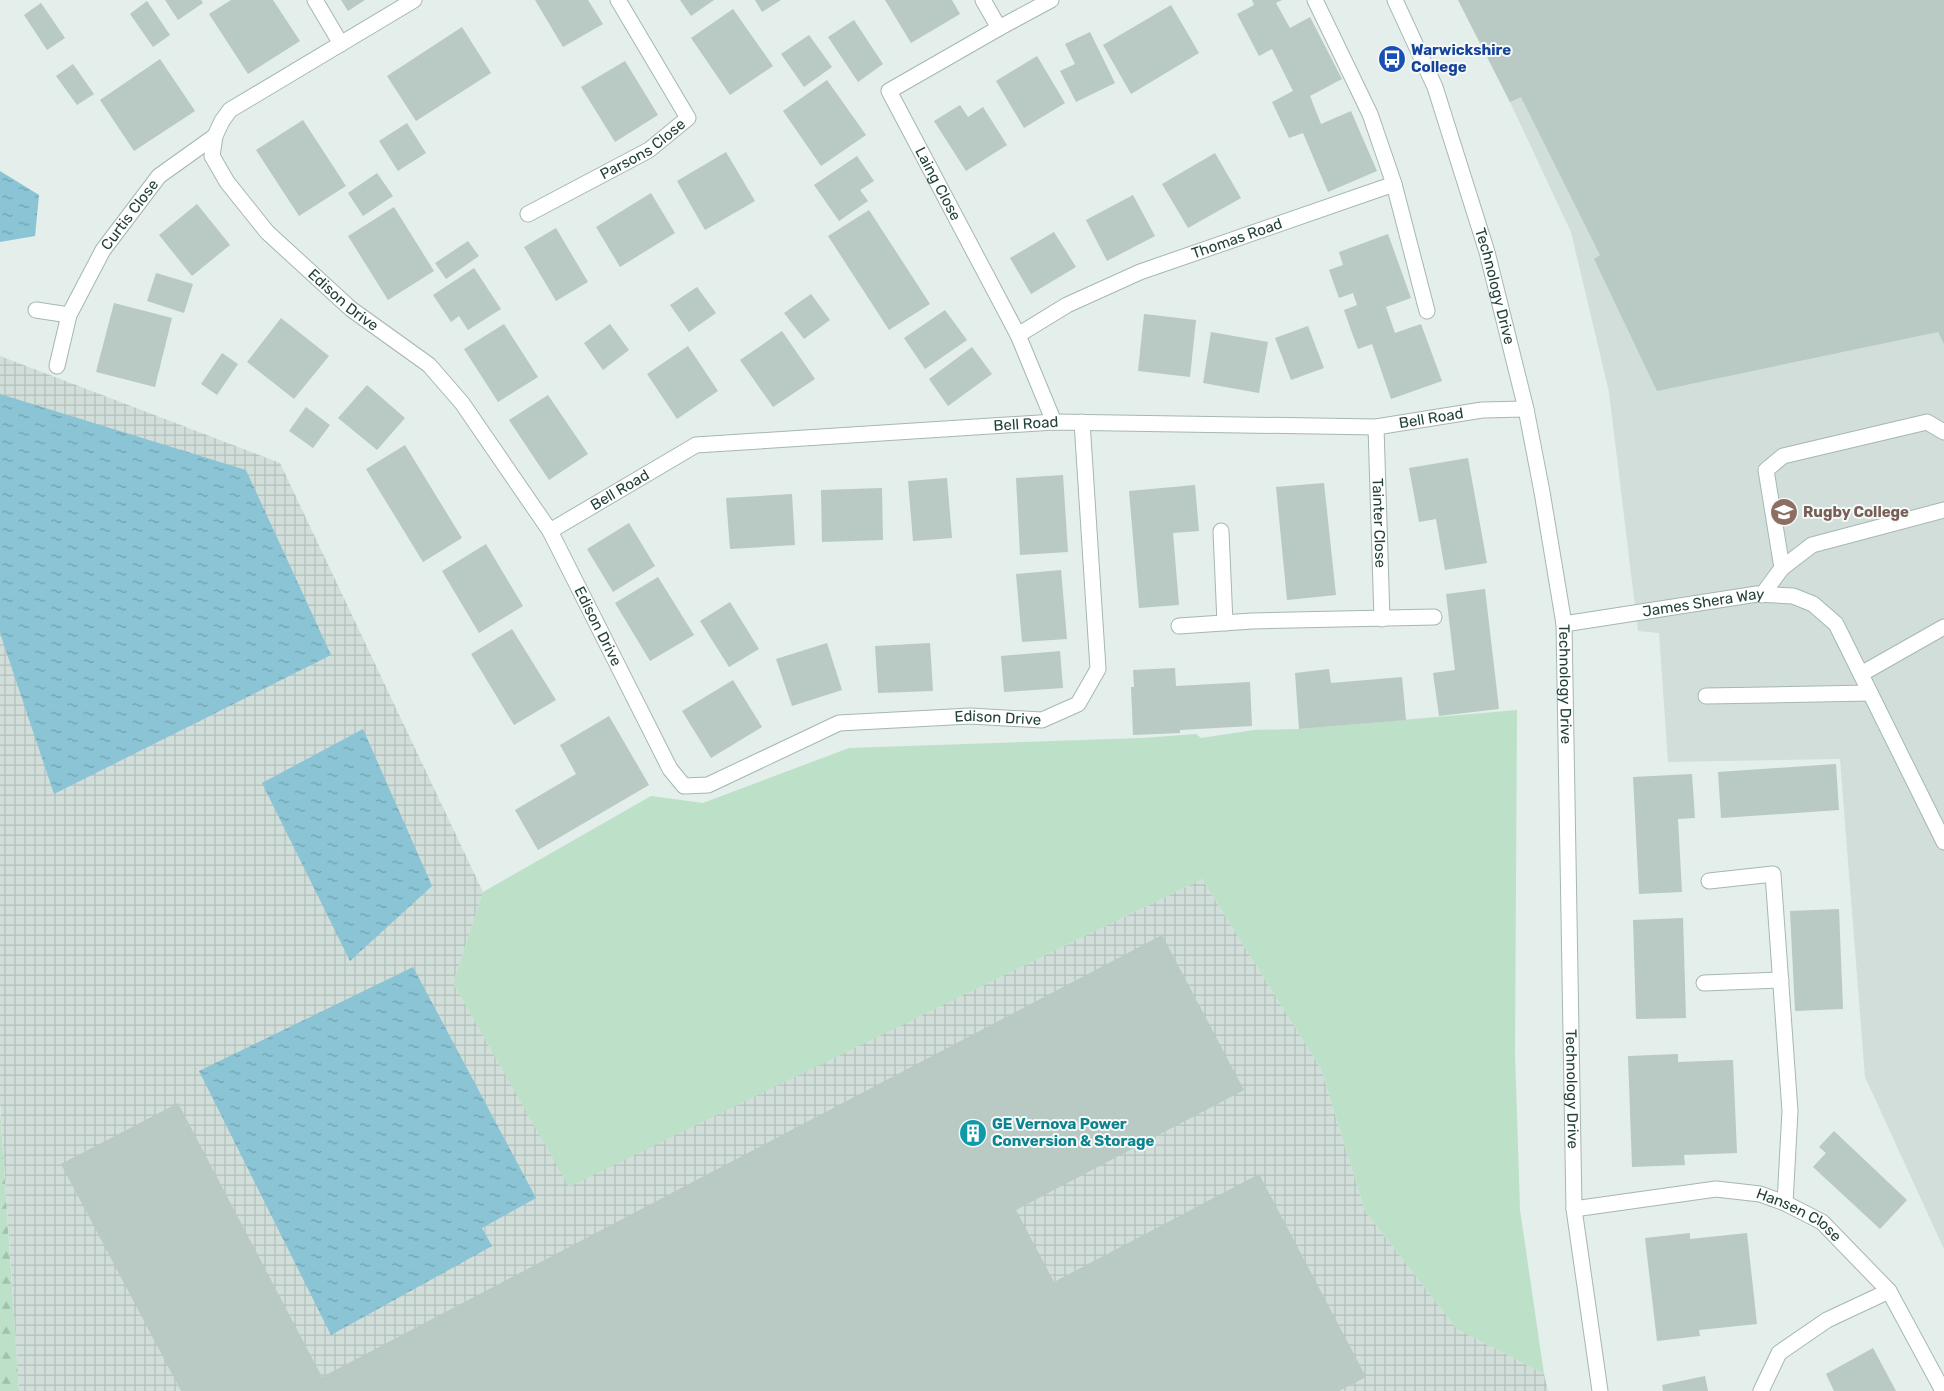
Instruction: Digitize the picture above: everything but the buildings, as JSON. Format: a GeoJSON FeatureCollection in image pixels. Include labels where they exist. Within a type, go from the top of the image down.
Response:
{"type":"FeatureCollection","features":[{"type":"Feature","properties":{"kind":"street"},"geometry":{"type":"LineString","coordinates":[[315,0],[341,44]]}},
{"type":"Feature","properties":{"kind":"street","name":"Edison Drive"},"geometry":{"type":"LineString","coordinates":[[414,0],[230,110],[215,136],[212,156],[227,182],[267,232],[351,309],[429,365],[462,403],[550,531],[670,769],[684,786],[708,785],[839,724],[970,716],[1042,720],[1078,704],[1098,669],[1082,422]]}},
{"type":"Feature","properties":{"kind":"street","name":"Parsons Close"},"geometry":{"type":"LineString","coordinates":[[528,214],[649,150],[688,118],[618,0]]}},
{"type":"Feature","properties":{"kind":"street"},"geometry":{"type":"LineString","coordinates":[[984,0],[1000,28],[1051,0]]}},
{"type":"Feature","properties":{"kind":"street"},"geometry":{"type":"LineString","coordinates":[[1315,0],[1370,114],[1394,184],[1427,311]]}},
{"type":"Feature","properties":{"kind":"street","name":"Technology Drive"},"geometry":{"type":"LineString","coordinates":[[1395,0],[1435,87],[1487,252],[1526,410],[1564,624],[1574,1209],[1600,1391]]}},
{"type":"Feature","properties":{"kind":"street","name":"Laing Close"},"geometry":{"type":"LineString","coordinates":[[1000,28],[889,92],[1018,335],[1054,422]]}},
{"type":"Feature","properties":{"kind":"street","name":"Curtis Close"},"geometry":{"type":"LineString","coordinates":[[57,366],[69,314],[103,250],[159,176],[215,136]]}},
{"type":"Feature","properties":{"kind":"street","name":"Thomas Road"},"geometry":{"type":"LineString","coordinates":[[1018,335],[1067,304],[1140,272],[1394,184]]}},
{"type":"Feature","properties":{"kind":"street"},"geometry":{"type":"LineString","coordinates":[[36,310],[69,314]]}},
{"type":"Feature","properties":{"kind":"street","name":"Bell Road"},"geometry":{"type":"LineString","coordinates":[[550,531],[696,445],[1054,422],[1376,427],[1482,410],[1526,410]]}},
{"type":"Feature","properties":{"kind":"street"},"geometry":{"type":"LineString","coordinates":[[1782,568],[1766,470],[1783,456],[1927,422],[1944,432]]}},
{"type":"Feature","properties":{"kind":"street","name":"Tainter Close"},"geometry":{"type":"LineString","coordinates":[[1376,427],[1382,619]]}},
{"type":"Feature","properties":{"kind":"street"},"geometry":{"type":"LineString","coordinates":[[1762,595],[1782,568],[1812,545],[1944,510]]}},
{"type":"Feature","properties":{"kind":"street"},"geometry":{"type":"LineString","coordinates":[[1221,531],[1225,623]]}},
{"type":"Feature","properties":{"kind":"street","name":"James Shera Way"},"geometry":{"type":"LineString","coordinates":[[1564,624],[1757,594],[1793,596],[1813,604],[1836,624],[1861,674]]}},
{"type":"Feature","properties":{"kind":"street"},"geometry":{"type":"LineString","coordinates":[[1179,626],[1434,617]]}},
{"type":"Feature","properties":{"kind":"street"},"geometry":{"type":"LineString","coordinates":[[1944,627],[1861,674],[1944,842]]}},
{"type":"Feature","properties":{"kind":"street"},"geometry":{"type":"LineString","coordinates":[[1706,696],[1870,693]]}},
{"type":"Feature","properties":{"kind":"street"},"geometry":{"type":"LineString","coordinates":[[1709,881],[1773,874],[1790,1111],[1785,1203]]}},
{"type":"Feature","properties":{"kind":"street"},"geometry":{"type":"LineString","coordinates":[[1704,983],[1781,980]]}},
{"type":"Feature","properties":{"kind":"street","name":"Hansen Close"},"geometry":{"type":"LineString","coordinates":[[1574,1209],[1716,1189],[1760,1194],[1785,1203],[1822,1222],[1889,1291],[1943,1391]]}},
{"type":"Feature","properties":{"kind":"street"},"geometry":{"type":"LineString","coordinates":[[1761,1391],[1779,1353],[1827,1320],[1889,1291]]}},
{"type":"Feature","properties":{"kind":"shaded area","name":"Rugby College"},"geometry":{"type":"Polygon","coordinates":[[[1458,0],[1944,0],[1944,1249],[1865,1077],[1840,759],[1668,762],[1659,633],[1638,631],[1609,392],[1571,232],[1510,102],[1458,0]]]}},
{"type":"Feature","properties":{"kind":"shaded area"},"geometry":{"type":"Polygon","coordinates":[[[0,356],[280,463],[483,892],[453,983],[569,1186],[1202,879],[1321,1069],[1365,1211],[1457,1329],[1544,1374],[1548,1391],[19,1391],[0,1102],[0,356]]]}},
{"type":"Feature","properties":{"kind":"green space"},"geometry":{"type":"Polygon","coordinates":[[[1517,710],[1515,1053],[1520,1210],[1544,1374],[1457,1329],[1365,1211],[1321,1069],[1202,879],[569,1187],[453,983],[483,892],[651,796],[703,803],[849,748],[1142,738],[1196,734],[1201,738],[1254,730],[1299,729],[1517,710]]]}},
{"type":"Feature","properties":{"kind":"green space"},"geometry":{"type":"Polygon","coordinates":[[[0,1108],[19,1391],[0,1391],[0,1108]]]}},
{"type":"Feature","properties":{"kind":"water"},"geometry":{"type":"Polygon","coordinates":[[[0,171],[39,195],[35,236],[0,242],[0,171]]]}},
{"type":"Feature","properties":{"kind":"water"},"geometry":{"type":"Polygon","coordinates":[[[0,394],[246,470],[331,655],[54,794],[0,633],[0,394]]]}},
{"type":"Feature","properties":{"kind":"water"},"geometry":{"type":"Polygon","coordinates":[[[363,729],[432,886],[350,961],[262,783],[363,729]]]}},
{"type":"Feature","properties":{"kind":"water"},"geometry":{"type":"Polygon","coordinates":[[[413,967],[536,1198],[482,1228],[492,1246],[331,1335],[199,1071],[413,967]]]}},
{"type":"Feature","properties":{"kind":"place","name":"Warwickshire College"},"geometry":{"type":"Point","coordinates":[1392,59]}},
{"type":"Feature","properties":{"kind":"place","name":"Rugby College"},"geometry":{"type":"Point","coordinates":[1784,512]}},
{"type":"Feature","properties":{"kind":"place","name":"GE Vernova Power Conversion & Storage"},"geometry":{"type":"Point","coordinates":[973,1133]}}]}
